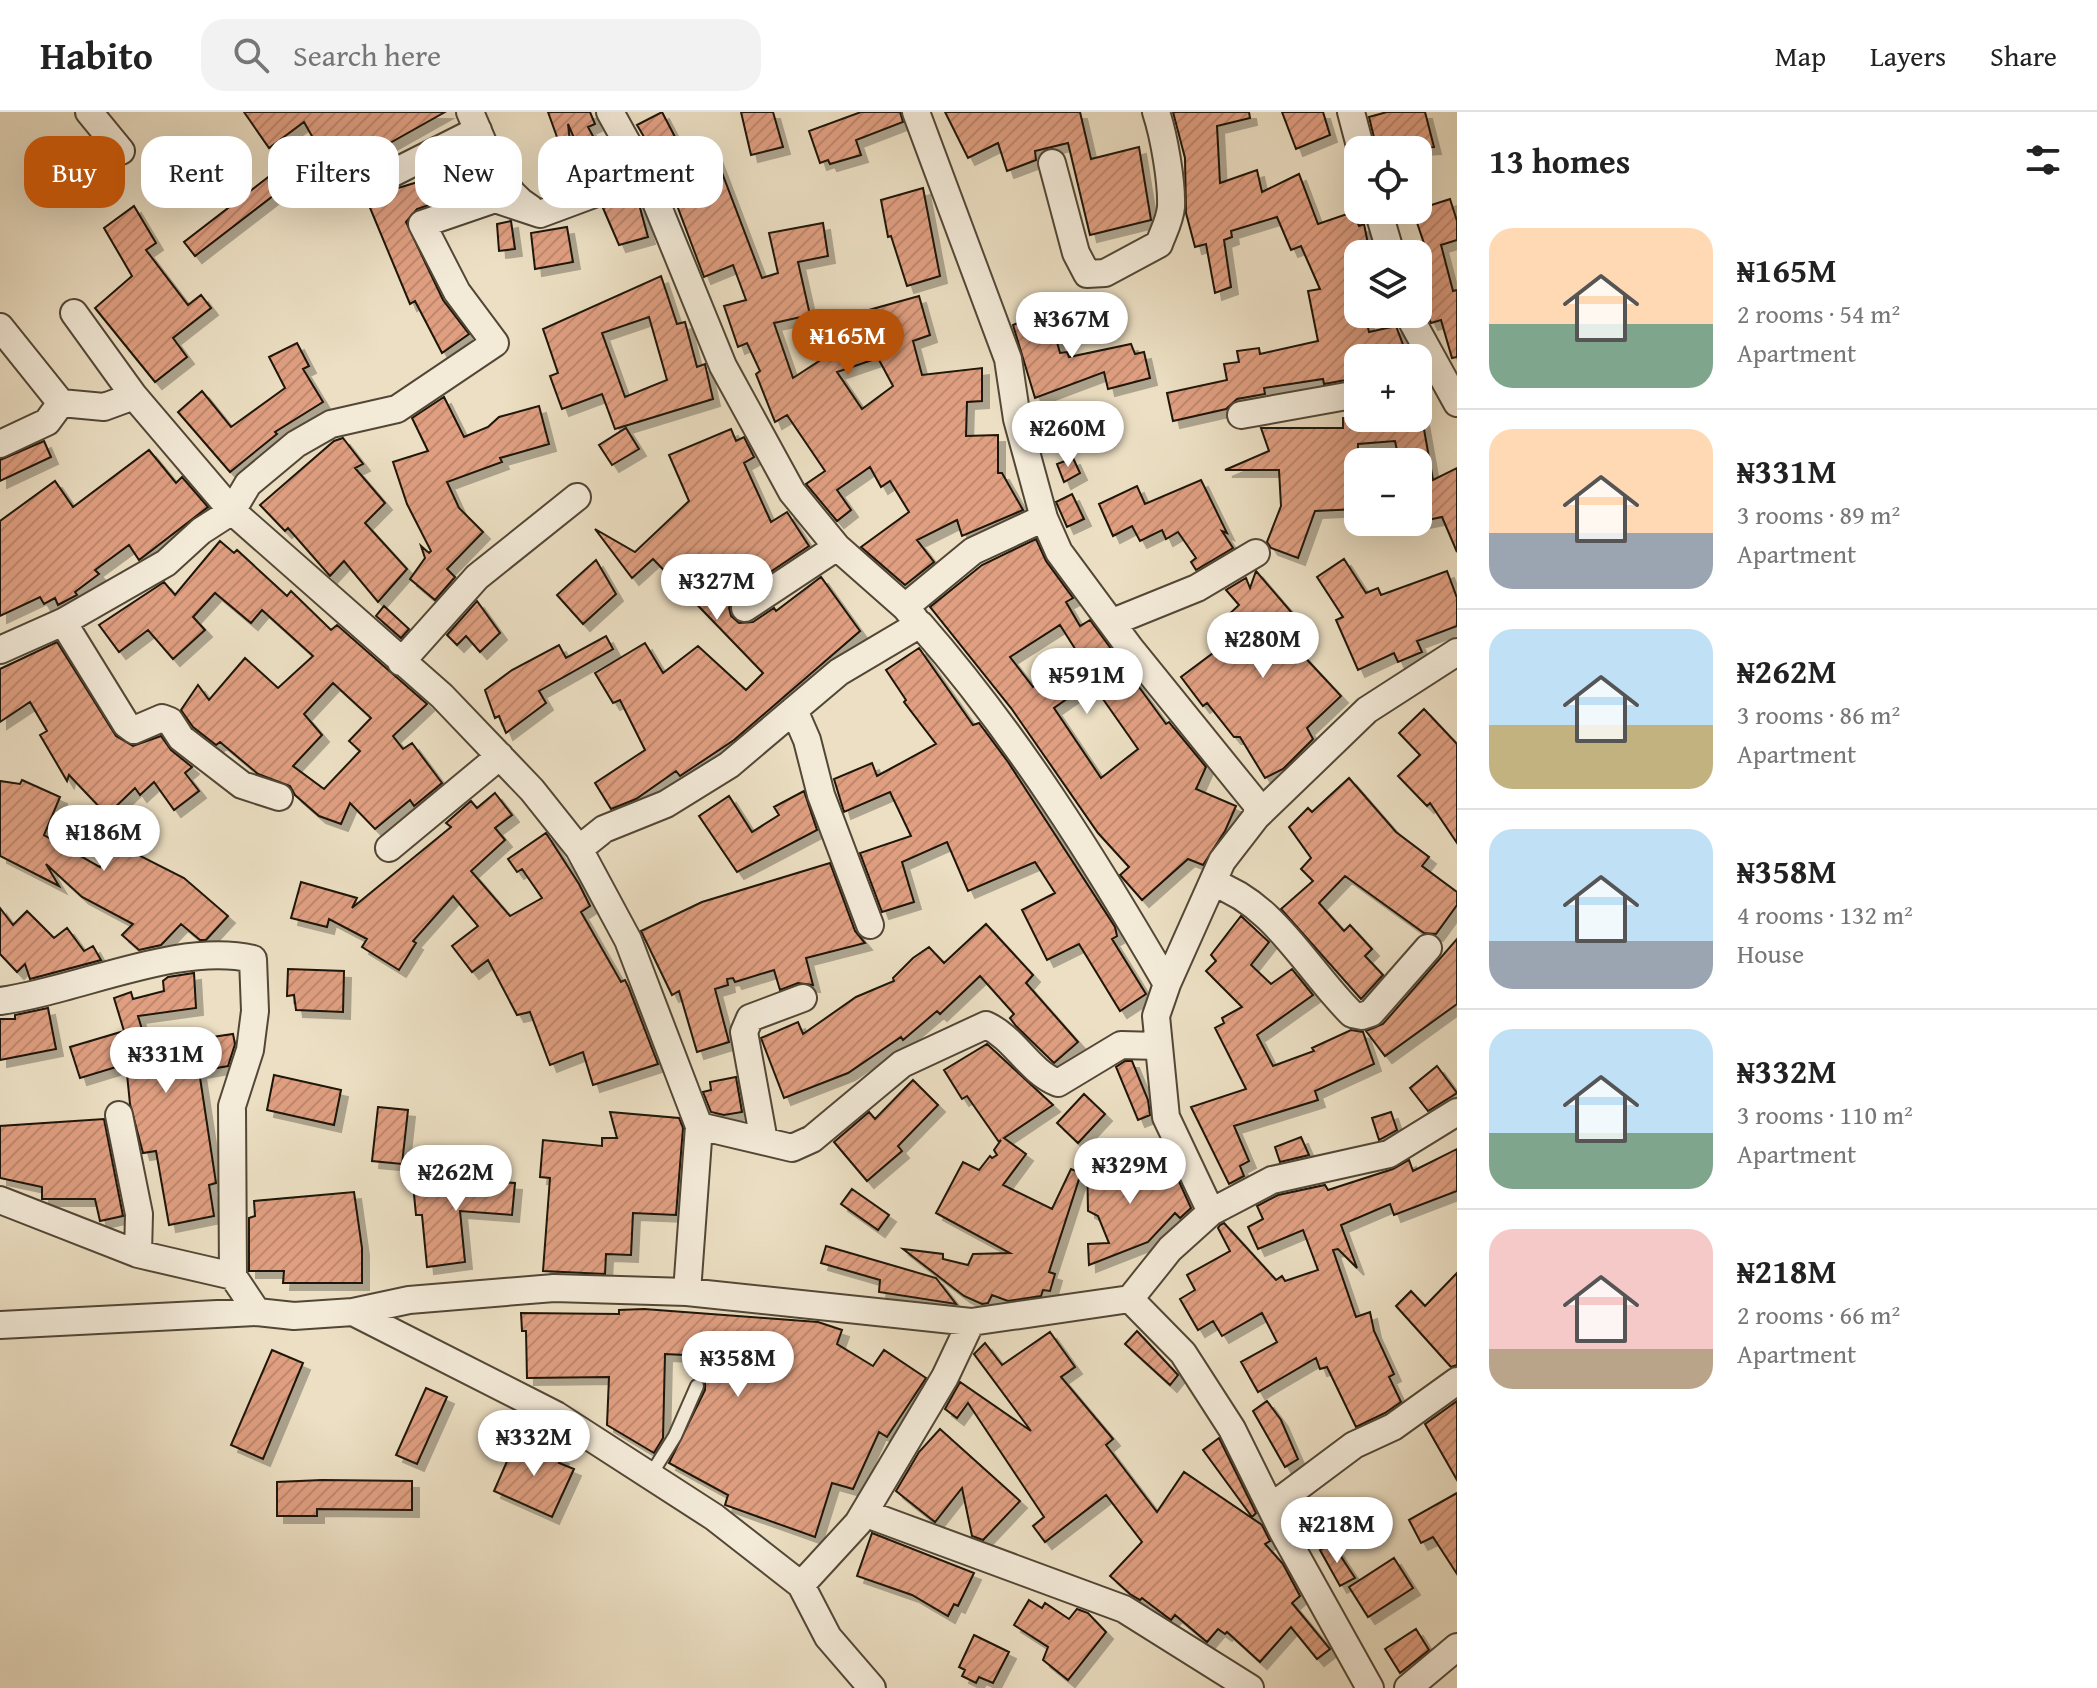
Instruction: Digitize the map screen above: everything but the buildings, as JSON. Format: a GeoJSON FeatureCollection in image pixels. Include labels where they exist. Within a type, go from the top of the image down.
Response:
{"type":"FeatureCollection","features":[{"type":"Feature","properties":{"kind":"street"},"geometry":{"type":"LineString","coordinates":[[89,112],[109,136]]}},
{"type":"Feature","properties":{"kind":"street"},"geometry":{"type":"LineString","coordinates":[[610,112],[623,136]]}},
{"type":"Feature","properties":{"kind":"street"},"geometry":{"type":"LineString","coordinates":[[916,112],[1008,359],[1017,419],[1044,518],[1059,552],[1258,806],[1256,817]]}},
{"type":"Feature","properties":{"kind":"street"},"geometry":{"type":"LineString","coordinates":[[1052,163],[1076,253],[1087,274],[1105,273],[1159,244],[1167,222],[1171,207],[1161,127],[1156,112]]}},
{"type":"Feature","properties":{"kind":"street"},"geometry":{"type":"LineString","coordinates":[[1351,112],[1357,136]]}},
{"type":"Feature","properties":{"kind":"street"},"geometry":{"type":"LineString","coordinates":[[399,166],[474,121],[494,165],[521,203],[540,214]]}},
{"type":"Feature","properties":{"kind":"street"},"geometry":{"type":"LineString","coordinates":[[0,650],[63,622],[166,563],[201,531],[232,511],[248,484],[296,444],[331,424],[397,409],[495,343],[457,292],[422,224],[495,199],[540,214],[556,208]]}},
{"type":"Feature","properties":{"kind":"street"},"geometry":{"type":"LineString","coordinates":[[658,208],[723,366],[792,492],[837,547],[912,616],[976,689],[1048,792],[1167,984]]}},
{"type":"Feature","properties":{"kind":"street"},"geometry":{"type":"LineString","coordinates":[[74,313],[134,396],[232,511],[442,696],[563,826],[579,849],[628,940],[699,1126],[687,1292]]}},
{"type":"Feature","properties":{"kind":"street"},"geometry":{"type":"LineString","coordinates":[[0,327],[61,403],[104,407],[134,396]]}},
{"type":"Feature","properties":{"kind":"street"},"geometry":{"type":"LineString","coordinates":[[1432,372],[1457,403]]}},
{"type":"Feature","properties":{"kind":"street"},"geometry":{"type":"LineString","coordinates":[[1241,415],[1344,397]]}},
{"type":"Feature","properties":{"kind":"street"},"geometry":{"type":"LineString","coordinates":[[0,444],[47,422],[61,403]]}},
{"type":"Feature","properties":{"kind":"street"},"geometry":{"type":"LineString","coordinates":[[401,662],[477,577],[577,497]]}},
{"type":"Feature","properties":{"kind":"street"},"geometry":{"type":"LineString","coordinates":[[579,849],[604,829],[666,804],[729,765],[912,616],[973,551],[1044,518]]}},
{"type":"Feature","properties":{"kind":"street"},"geometry":{"type":"LineString","coordinates":[[745,608],[837,547]]}},
{"type":"Feature","properties":{"kind":"street"},"geometry":{"type":"LineString","coordinates":[[1113,622],[1197,588],[1256,553]]}},
{"type":"Feature","properties":{"kind":"street"},"geometry":{"type":"LineString","coordinates":[[63,622],[126,724],[134,730],[142,730],[162,718],[170,721],[181,738],[242,785],[279,797]]}},
{"type":"Feature","properties":{"kind":"street"},"geometry":{"type":"LineString","coordinates":[[1211,1212],[1166,1117],[1156,1016],[1167,984],[1222,861],[1256,817],[1367,710],[1457,652]]}},
{"type":"Feature","properties":{"kind":"street"},"geometry":{"type":"LineString","coordinates":[[794,710],[807,740],[821,795],[870,925]]}},
{"type":"Feature","properties":{"kind":"street"},"geometry":{"type":"LineString","coordinates":[[389,848],[500,756]]}},
{"type":"Feature","properties":{"kind":"street"},"geometry":{"type":"LineString","coordinates":[[1213,883],[1238,892],[1266,915],[1352,1014],[1362,1016],[1371,1013],[1428,948]]}},
{"type":"Feature","properties":{"kind":"street"},"geometry":{"type":"LineString","coordinates":[[0,1001],[33,997],[185,957],[228,953],[253,959],[255,1011],[250,1050],[232,1106],[233,1276],[257,1312]]}},
{"type":"Feature","properties":{"kind":"street"},"geometry":{"type":"LineString","coordinates":[[764,1141],[744,1032],[750,1018],[803,998]]}},
{"type":"Feature","properties":{"kind":"street"},"geometry":{"type":"LineString","coordinates":[[699,1126],[792,1148],[812,1139],[902,1064],[986,1025],[998,1030],[1043,1077],[1058,1083],[1121,1045],[1158,1046]]}},
{"type":"Feature","properties":{"kind":"street"},"geometry":{"type":"LineString","coordinates":[[0,1325],[257,1312],[294,1316],[353,1312],[409,1300],[554,1288],[687,1292],[971,1322],[1130,1299],[1170,1249],[1211,1212],[1272,1180],[1389,1154],[1457,1112]]}},
{"type":"Feature","properties":{"kind":"street"},"geometry":{"type":"LineString","coordinates":[[119,1115],[139,1214],[138,1254]]}},
{"type":"Feature","properties":{"kind":"street"},"geometry":{"type":"LineString","coordinates":[[0,1200],[138,1254],[233,1276]]}},
{"type":"Feature","properties":{"kind":"street"},"geometry":{"type":"LineString","coordinates":[[1130,1299],[1183,1353],[1232,1429],[1370,1688]]}},
{"type":"Feature","properties":{"kind":"street"},"geometry":{"type":"LineString","coordinates":[[353,1312],[556,1415],[714,1517],[801,1585],[828,1637],[872,1688]]}},
{"type":"Feature","properties":{"kind":"street"},"geometry":{"type":"LineString","coordinates":[[801,1585],[864,1513],[945,1377],[971,1322]]}},
{"type":"Feature","properties":{"kind":"street"},"geometry":{"type":"LineString","coordinates":[[1271,1507],[1354,1445],[1393,1427],[1457,1381]]}},
{"type":"Feature","properties":{"kind":"street"},"geometry":{"type":"LineString","coordinates":[[864,1513],[1124,1609],[1250,1688]]}},
{"type":"Feature","properties":{"kind":"street"},"geometry":{"type":"LineString","coordinates":[[1408,1688],[1457,1647]]}},
{"type":"Feature","properties":{"kind":"lane"},"geometry":{"type":"LineString","coordinates":[[650,1476],[675,1436],[697,1386]]}}]}
